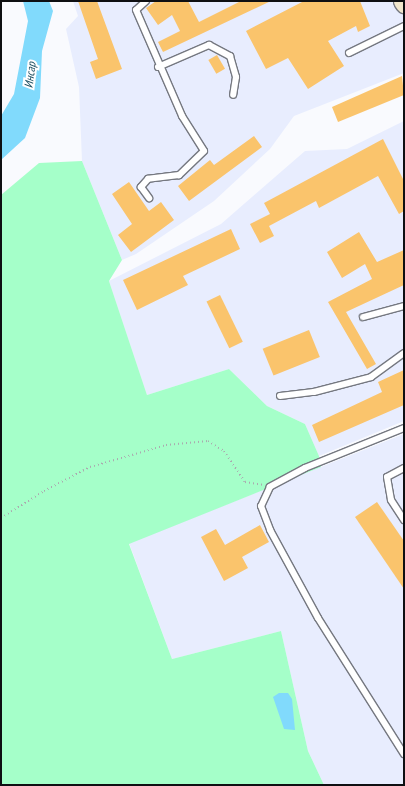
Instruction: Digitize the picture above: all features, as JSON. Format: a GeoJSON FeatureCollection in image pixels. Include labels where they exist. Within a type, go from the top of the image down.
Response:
{"type":"FeatureCollection","features":[{"type":"Feature","properties":{"kind":"lane"},"geometry":{"type":"LineString","coordinates":[[146,1],[136,10],[158,66],[182,116],[204,151],[179,175],[148,179],[141,187],[149,198]]}},
{"type":"Feature","properties":{"kind":"lane"},"geometry":{"type":"LineString","coordinates":[[349,53],[404,26]]}},
{"type":"Feature","properties":{"kind":"lane"},"geometry":{"type":"LineString","coordinates":[[158,66],[209,45],[230,56],[236,77],[233,95]]}},
{"type":"Feature","properties":{"kind":"lane"},"geometry":{"type":"LineString","coordinates":[[363,317],[404,306]]}},
{"type":"Feature","properties":{"kind":"lane"},"geometry":{"type":"LineString","coordinates":[[280,396],[314,392],[371,377],[404,353]]}},
{"type":"Feature","properties":{"kind":"lane"},"geometry":{"type":"LineString","coordinates":[[404,428],[305,468],[270,487],[261,506],[270,530],[318,618],[404,754]]}},
{"type":"Feature","properties":{"kind":"lane"},"geometry":{"type":"LineString","coordinates":[[404,468],[387,477],[391,500],[404,520]]}},
{"type":"Feature","properties":{"kind":"path"},"geometry":{"type":"LineString","coordinates":[[1,518],[44,491],[90,468],[166,445],[208,441],[224,451],[245,482],[270,487]]}},
{"type":"Feature","properties":{"kind":"shaded area"},"geometry":{"type":"Polygon","coordinates":[[[73,1],[395,1],[404,17],[404,73],[294,116],[270,149],[214,201],[136,254],[122,260],[82,161],[79,87],[66,29],[78,16],[73,1]]]}},
{"type":"Feature","properties":{"kind":"shaded area"},"geometry":{"type":"Polygon","coordinates":[[[404,121],[404,421],[319,456],[305,424],[267,406],[229,369],[147,395],[109,281],[221,224],[305,151],[347,149],[404,121]]]}},
{"type":"Feature","properties":{"kind":"shaded area"},"geometry":{"type":"Polygon","coordinates":[[[404,434],[404,785],[324,785],[308,751],[281,631],[172,659],[129,543],[404,434]]]}},
{"type":"Feature","properties":{"kind":"green space"},"geometry":{"type":"Polygon","coordinates":[[[82,161],[122,260],[109,281],[147,395],[229,369],[267,406],[305,424],[319,456],[321,467],[129,544],[172,659],[281,631],[308,751],[324,785],[1,785],[1,195],[39,163],[82,161]]]}},
{"type":"Feature","properties":{"kind":"water","name":"Инсар"},"geometry":{"type":"Polygon","coordinates":[[[23,1],[49,1],[53,11],[42,51],[40,98],[25,138],[1,160],[1,116],[14,94],[28,21],[23,1]]]}},
{"type":"Feature","properties":{"kind":"water"},"geometry":{"type":"Polygon","coordinates":[[[279,693],[288,693],[292,699],[295,730],[284,729],[273,697],[279,693]]]}},
{"type":"Feature","properties":{"kind":"building"},"geometry":{"type":"Polygon","coordinates":[[[78,1],[97,1],[122,69],[96,79],[90,62],[98,59],[78,1]]]}},
{"type":"Feature","properties":{"kind":"building"},"geometry":{"type":"Polygon","coordinates":[[[156,1],[188,1],[199,22],[241,1],[271,1],[163,52],[158,42],[180,31],[172,15],[158,25],[146,8],[156,1]]]}},
{"type":"Feature","properties":{"kind":"building"},"geometry":{"type":"Polygon","coordinates":[[[304,1],[360,1],[370,26],[358,32],[356,26],[328,41],[344,66],[308,89],[288,58],[266,69],[246,31],[304,1]]]}},
{"type":"Feature","properties":{"kind":"building"},"geometry":{"type":"Polygon","coordinates":[[[217,55],[225,69],[216,74],[208,60],[217,55]]]}},
{"type":"Feature","properties":{"kind":"building"},"geometry":{"type":"Polygon","coordinates":[[[402,76],[404,95],[338,122],[332,107],[402,76]]]}},
{"type":"Feature","properties":{"kind":"building"},"geometry":{"type":"Polygon","coordinates":[[[254,136],[262,147],[189,201],[178,186],[210,160],[214,165],[254,136]]]}},
{"type":"Feature","properties":{"kind":"building"},"geometry":{"type":"Polygon","coordinates":[[[383,139],[404,181],[404,211],[399,214],[378,176],[319,208],[316,201],[269,226],[274,236],[260,243],[250,224],[270,214],[264,203],[383,139]]]}},
{"type":"Feature","properties":{"kind":"building"},"geometry":{"type":"Polygon","coordinates":[[[129,182],[149,211],[161,202],[174,220],[131,252],[118,235],[132,224],[112,194],[129,182]]]}},
{"type":"Feature","properties":{"kind":"building"},"geometry":{"type":"Polygon","coordinates":[[[231,229],[240,249],[183,276],[188,285],[137,310],[123,280],[231,229]]]}},
{"type":"Feature","properties":{"kind":"building"},"geometry":{"type":"Polygon","coordinates":[[[359,232],[377,262],[404,250],[404,285],[346,312],[376,364],[367,369],[328,302],[372,279],[365,264],[342,278],[327,252],[359,232]]]}},
{"type":"Feature","properties":{"kind":"building"},"geometry":{"type":"Polygon","coordinates":[[[220,295],[243,342],[229,348],[207,302],[220,295]]]}},
{"type":"Feature","properties":{"kind":"building"},"geometry":{"type":"Polygon","coordinates":[[[309,330],[320,357],[274,376],[263,349],[309,330]]]}},
{"type":"Feature","properties":{"kind":"building"},"geometry":{"type":"Polygon","coordinates":[[[404,370],[404,405],[319,442],[312,425],[382,392],[378,382],[404,370]]]}},
{"type":"Feature","properties":{"kind":"building"},"geometry":{"type":"Polygon","coordinates":[[[377,502],[404,541],[404,589],[355,517],[377,502]]]}},
{"type":"Feature","properties":{"kind":"building"},"geometry":{"type":"Polygon","coordinates":[[[260,525],[269,542],[242,557],[248,568],[224,581],[201,537],[216,529],[225,545],[260,525]]]}}]}
